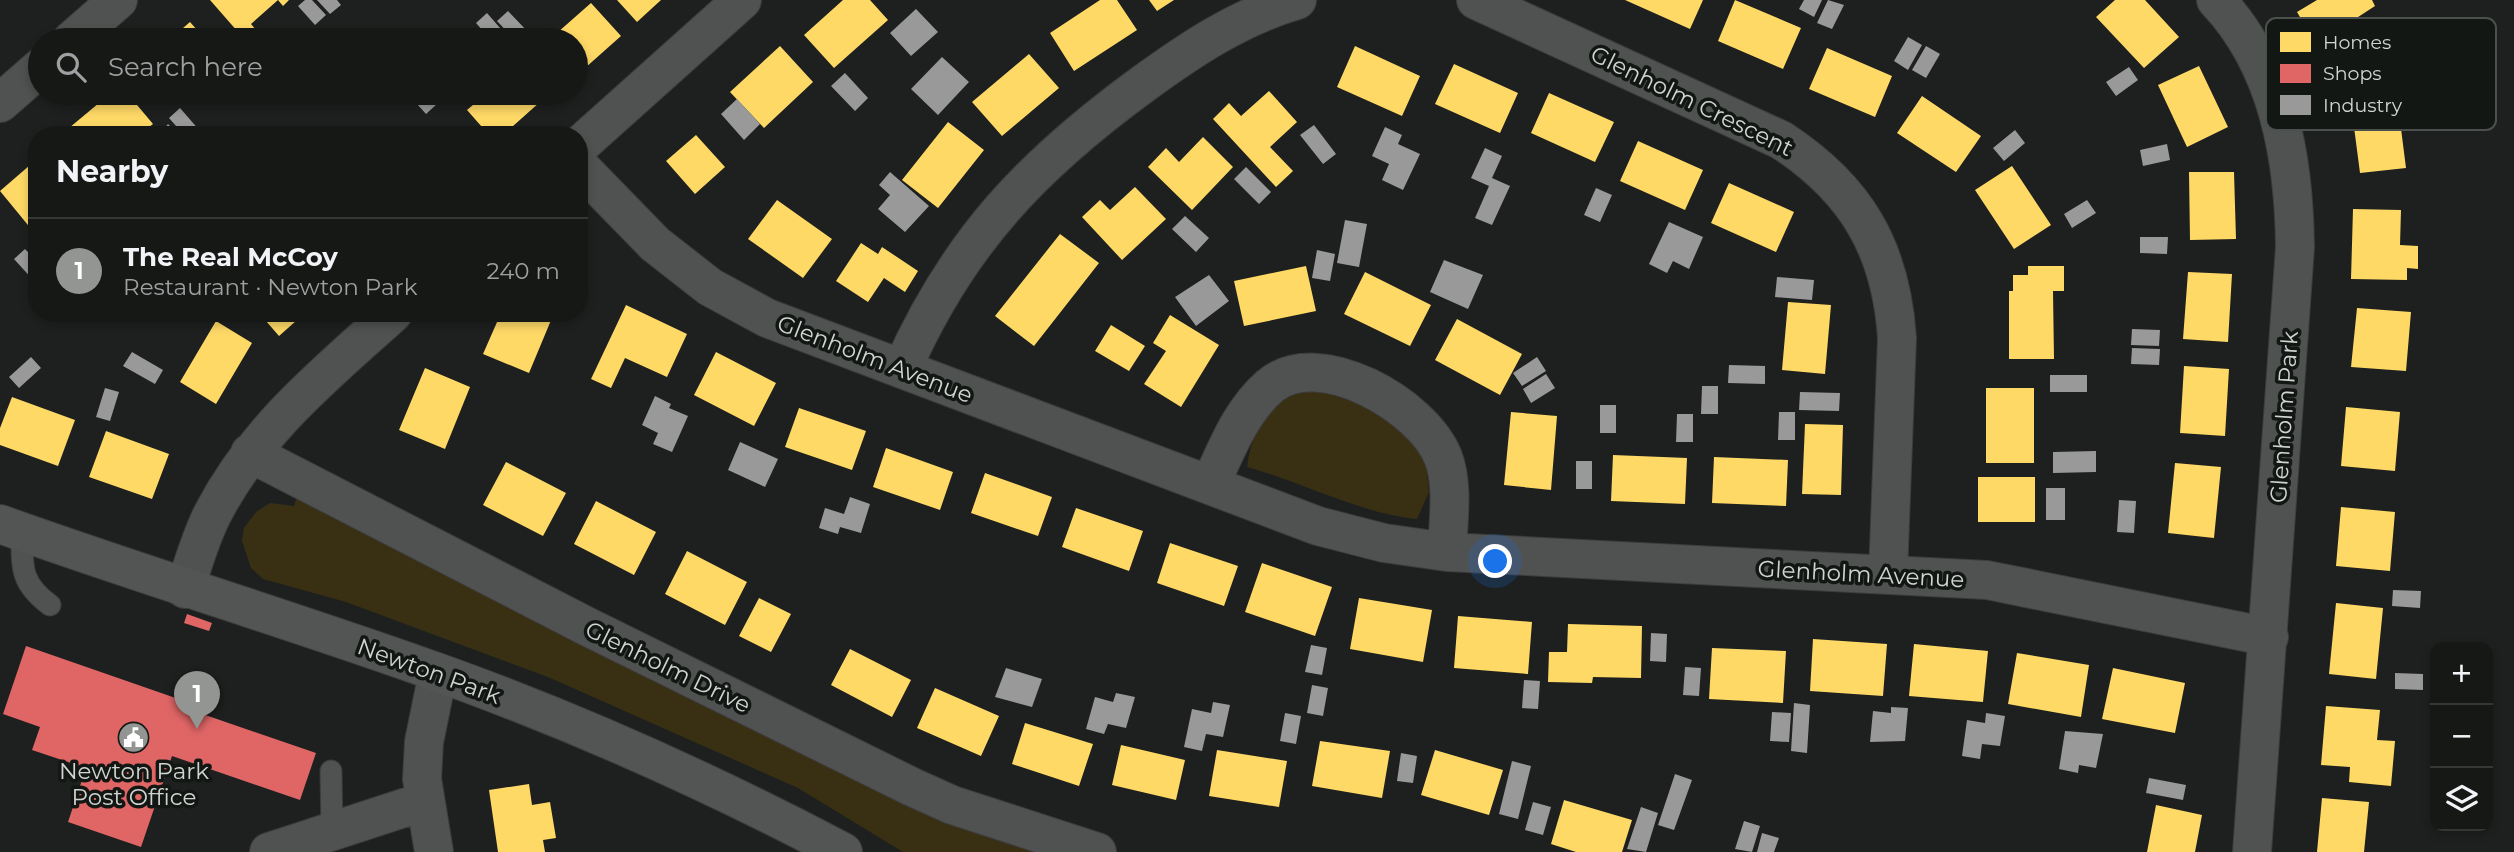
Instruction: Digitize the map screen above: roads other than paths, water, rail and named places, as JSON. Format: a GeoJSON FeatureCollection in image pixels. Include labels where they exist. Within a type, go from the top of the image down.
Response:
{"type":"FeatureCollection","features":[{"type":"Feature","properties":{"kind":"street"},"geometry":{"type":"LineString","coordinates":[[588,138],[742,0]]}},
{"type":"Feature","properties":{"kind":"street"},"geometry":{"type":"LineString","coordinates":[[902,369],[943,286],[996,212],[1082,128],[1199,44],[1244,19],[1297,0]]}},
{"type":"Feature","properties":{"kind":"street","name":"Glenholm Crescent"},"geometry":{"type":"LineString","coordinates":[[1476,0],[1781,140],[1815,162],[1846,194],[1866,223],[1895,300],[1898,338],[1888,574]]}},
{"type":"Feature","properties":{"kind":"street","name":"Glenholm Park"},"geometry":{"type":"LineString","coordinates":[[2216,0],[2252,51],[2266,81]]}},
{"type":"Feature","properties":{"kind":"street"},"geometry":{"type":"LineString","coordinates":[[85,28],[115,1]]}},
{"type":"Feature","properties":{"kind":"street"},"geometry":{"type":"LineString","coordinates":[[0,103],[28,78]]}},
{"type":"Feature","properties":{"kind":"street","name":"Glenholm Park"},"geometry":{"type":"LineString","coordinates":[[2252,852],[2295,247],[2294,188],[2283,130]]}},
{"type":"Feature","properties":{"kind":"street","name":"Glenholm Avenue"},"geometry":{"type":"LineString","coordinates":[[588,175],[655,244],[710,287],[767,318],[1318,526],[1384,543],[1447,552],[1987,580],[2269,637]]}},
{"type":"Feature","properties":{"kind":"street"},"geometry":{"type":"LineString","coordinates":[[185,589],[212,516],[250,453],[290,405],[383,322]]}},
{"type":"Feature","properties":{"kind":"street"},"geometry":{"type":"LineString","coordinates":[[1210,485],[1233,434],[1253,403],[1272,384],[1295,376],[1321,373],[1348,377],[1377,392],[1432,437],[1443,458],[1448,484],[1447,552]]}},
{"type":"Feature","properties":{"kind":"street","name":"Glenholm Drive"},"geometry":{"type":"LineString","coordinates":[[250,453],[599,633],[912,787],[952,805],[1097,852]]}},
{"type":"Feature","properties":{"kind":"street","name":"Newton Park"},"geometry":{"type":"LineString","coordinates":[[11,528],[438,673],[656,759],[843,852]]}},
{"type":"Feature","properties":{"kind":"street"},"geometry":{"type":"LineString","coordinates":[[434,852],[422,779],[424,742],[438,673]]}},
{"type":"Feature","properties":{"kind":"street"},"geometry":{"type":"LineString","coordinates":[[268,852],[425,801]]}},
{"type":"Feature","properties":{"kind":"lane"},"geometry":{"type":"LineString","coordinates":[[11,528],[27,583],[50,604]]}},
{"type":"Feature","properties":{"kind":"lane"},"geometry":{"type":"LineString","coordinates":[[331,771],[332,832]]}},
{"type":"Feature","properties":{"kind":"place","name":"The Real McCoy"},"geometry":{"type":"Point","coordinates":[197,729]}},
{"type":"Feature","properties":{"kind":"place","name":"Newton Park Post Office"},"geometry":{"type":"Point","coordinates":[134,737]}}]}
